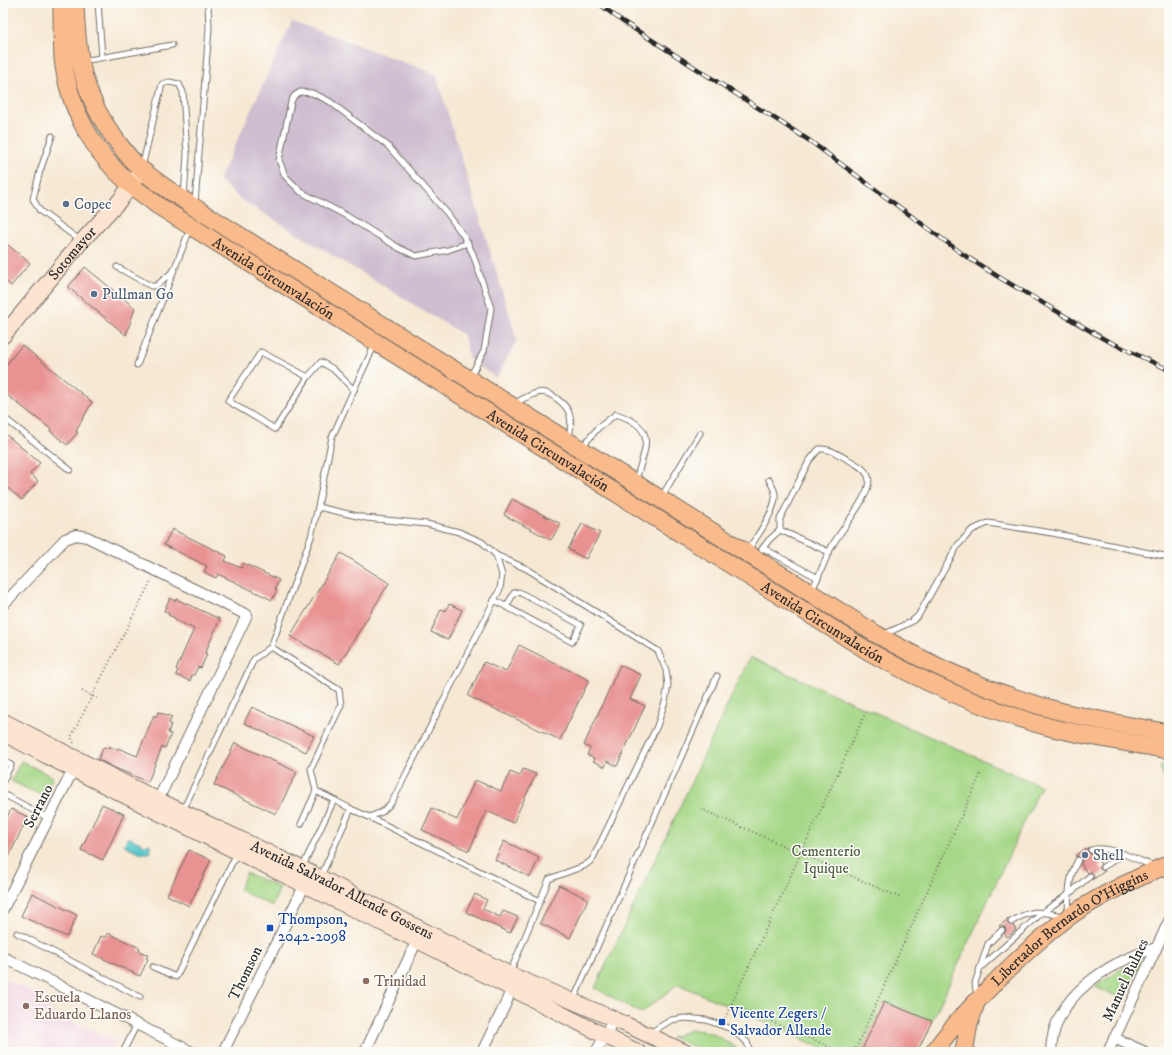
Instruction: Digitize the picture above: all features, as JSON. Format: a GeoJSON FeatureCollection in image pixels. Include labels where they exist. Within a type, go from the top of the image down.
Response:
{"type":"FeatureCollection","features":[{"type":"Feature","properties":{"kind":"main road","name":"Avenida Circunvalación"},"geometry":{"type":"LineString","coordinates":[[62,3],[66,75],[81,122],[97,148],[110,165],[131,185],[158,205],[191,213],[469,378],[661,499],[755,553],[815,585],[881,637],[926,662],[951,674],[1003,694],[1057,710],[1169,733]]}},
{"type":"Feature","properties":{"kind":"main road","name":"Avenida Circunvalación"},"geometry":{"type":"LineString","coordinates":[[75,3],[76,36],[86,86],[100,117],[120,145],[141,170],[191,213],[376,343],[868,651],[913,676],[972,702],[1026,720],[1080,734],[1169,750]]}},
{"type":"Feature","properties":{"kind":"main road","name":"Sotomayor"},"geometry":{"type":"LineString","coordinates":[[3,336],[82,242],[121,199],[141,170]]}},
{"type":"Feature","properties":{"kind":"main road","name":"Avenida Salvador Allende Gossens"},"geometry":{"type":"LineString","coordinates":[[3,721],[237,852],[309,876]]}},
{"type":"Feature","properties":{"kind":"main road","name":"Avenida Salvador Allende Gossens"},"geometry":{"type":"LineString","coordinates":[[3,733],[74,762],[182,811],[420,935],[511,989],[638,1052]]}},
{"type":"Feature","properties":{"kind":"main road","name":"Libertador Bernardo O'Higgins"},"geometry":{"type":"LineString","coordinates":[[934,1052],[950,1030],[1012,964],[1068,917],[1120,887],[1163,867]]}},
{"type":"Feature","properties":{"kind":"main road","name":"Avenida Salvador Allende Gossens"},"geometry":{"type":"LineString","coordinates":[[420,935],[614,1019],[685,1052]]}},
{"type":"Feature","properties":{"kind":"main road","name":"Libertador Bernardo O'Higgins"},"geometry":{"type":"LineString","coordinates":[[964,1052],[969,1024],[977,1001]]}},
{"type":"Feature","properties":{"kind":"street"},"geometry":{"type":"LineString","coordinates":[[3,605],[65,539],[76,535],[87,537],[247,615],[158,800]]}},
{"type":"Feature","properties":{"kind":"street","name":"Serrano"},"geometry":{"type":"LineString","coordinates":[[3,909],[74,762]]}},
{"type":"Feature","properties":{"kind":"street","name":"Thomson"},"geometry":{"type":"LineString","coordinates":[[223,1052],[309,876]]}},
{"type":"Feature","properties":{"kind":"street","name":"Manuel Bulnes"},"geometry":{"type":"LineString","coordinates":[[1108,1052],[1169,921]]}},
{"type":"Feature","properties":{"kind":"street"},"geometry":{"type":"LineString","coordinates":[[365,1052],[420,935]]}},
{"type":"Feature","properties":{"kind":"street"},"geometry":{"type":"LineString","coordinates":[[1051,1052],[1057,1024],[1070,1002],[1078,992],[1108,968],[1156,948]]}},
{"type":"Feature","properties":{"kind":"street"},"geometry":{"type":"LineString","coordinates":[[3,957],[190,1052]]}},
{"type":"Feature","properties":{"kind":"street"},"geometry":{"type":"LineString","coordinates":[[482,1052],[506,1003],[511,989],[510,974]]}},
{"type":"Feature","properties":{"kind":"street"},"geometry":{"type":"LineString","coordinates":[[596,1052],[614,1019]]}},
{"type":"Feature","properties":{"kind":"street"},"geometry":{"type":"LineString","coordinates":[[1114,1038],[1145,1052]]}},
{"type":"Feature","properties":{"kind":"lane"},"geometry":{"type":"LineString","coordinates":[[98,3],[102,57]]}},
{"type":"Feature","properties":{"kind":"lane"},"geometry":{"type":"LineString","coordinates":[[136,366],[174,270],[191,213],[209,29],[208,3]]}},
{"type":"Feature","properties":{"kind":"lane"},"geometry":{"type":"LineString","coordinates":[[80,62],[172,45]]}},
{"type":"Feature","properties":{"kind":"lane"},"geometry":{"type":"LineString","coordinates":[[141,170],[145,160],[162,84],[169,82],[179,84],[183,92],[187,155],[184,185],[191,213]]}},
{"type":"Feature","properties":{"kind":"lane"},"geometry":{"type":"LineString","coordinates":[[468,243],[448,250],[416,256],[399,248],[345,215],[301,192],[285,176],[279,160],[291,102],[294,96],[300,92],[308,92],[329,101],[388,146],[447,213],[468,243],[491,308],[484,351],[469,378]]}},
{"type":"Feature","properties":{"kind":"lane"},"geometry":{"type":"LineString","coordinates":[[52,136],[40,171],[33,199],[40,210],[82,242]]}},
{"type":"Feature","properties":{"kind":"lane"},"geometry":{"type":"LineString","coordinates":[[117,267],[151,286],[156,286],[174,270]]}},
{"type":"Feature","properties":{"kind":"lane"},"geometry":{"type":"LineString","coordinates":[[182,811],[254,659],[271,647],[310,537],[318,507],[332,437],[376,343]]}},
{"type":"Feature","properties":{"kind":"lane"},"geometry":{"type":"LineString","coordinates":[[308,377],[261,352],[228,401],[275,429],[308,377],[321,362],[333,369],[354,390]]}},
{"type":"Feature","properties":{"kind":"lane"},"geometry":{"type":"LineString","coordinates":[[512,405],[538,392],[547,393],[567,409],[570,416],[575,445],[616,414],[628,418],[638,425],[646,434],[646,447],[635,483]]}},
{"type":"Feature","properties":{"kind":"lane"},"geometry":{"type":"LineString","coordinates":[[3,417],[70,470]]}},
{"type":"Feature","properties":{"kind":"lane"},"geometry":{"type":"LineString","coordinates":[[661,499],[700,433]]}},
{"type":"Feature","properties":{"kind":"lane"},"geometry":{"type":"LineString","coordinates":[[755,553],[780,530],[780,519],[809,461],[818,449],[827,448],[860,467],[868,476],[869,484],[852,516],[832,545],[815,585]]}},
{"type":"Feature","properties":{"kind":"lane"},"geometry":{"type":"LineString","coordinates":[[755,553],[762,529],[773,507],[775,494],[769,480]]}},
{"type":"Feature","properties":{"kind":"lane"},"geometry":{"type":"LineString","coordinates":[[318,507],[366,518],[427,524],[459,532],[482,542],[496,555],[527,569],[658,651],[666,670],[668,685],[665,702],[657,726],[592,860],[584,866],[549,879],[510,974]]}},
{"type":"Feature","properties":{"kind":"lane"},"geometry":{"type":"LineString","coordinates":[[881,637],[911,622],[918,616],[958,545],[972,530],[988,523],[1052,533],[1169,557]]}},
{"type":"Feature","properties":{"kind":"lane"},"geometry":{"type":"LineString","coordinates":[[780,530],[829,552]]}},
{"type":"Feature","properties":{"kind":"lane"},"geometry":{"type":"LineString","coordinates":[[369,817],[382,812],[392,802],[500,589],[502,575],[496,555]]}},
{"type":"Feature","properties":{"kind":"lane"},"geometry":{"type":"LineString","coordinates":[[494,600],[506,607],[572,642],[581,625],[519,592],[514,593],[506,607]]}},
{"type":"Feature","properties":{"kind":"lane"},"geometry":{"type":"LineString","coordinates":[[271,647],[339,690],[341,705],[311,769],[316,791],[301,824]]}},
{"type":"Feature","properties":{"kind":"lane"},"geometry":{"type":"LineString","coordinates":[[573,1002],[717,676]]}},
{"type":"Feature","properties":{"kind":"lane"},"geometry":{"type":"LineString","coordinates":[[3,761],[11,765],[3,781]]}},
{"type":"Feature","properties":{"kind":"lane"},"geometry":{"type":"LineString","coordinates":[[316,791],[540,901]]}},
{"type":"Feature","properties":{"kind":"lane"},"geometry":{"type":"LineString","coordinates":[[3,794],[48,818]]}},
{"type":"Feature","properties":{"kind":"lane"},"geometry":{"type":"LineString","coordinates":[[309,876],[334,800]]}},
{"type":"Feature","properties":{"kind":"lane"},"geometry":{"type":"LineString","coordinates":[[309,876],[351,809]]}},
{"type":"Feature","properties":{"kind":"lane"},"geometry":{"type":"LineString","coordinates":[[1091,850],[1096,848],[1124,854],[1163,867]]}},
{"type":"Feature","properties":{"kind":"lane"},"geometry":{"type":"LineString","coordinates":[[153,967],[176,977],[237,852]]}},
{"type":"Feature","properties":{"kind":"lane"},"geometry":{"type":"LineString","coordinates":[[1103,868],[1124,854]]}},
{"type":"Feature","properties":{"kind":"lane"},"geometry":{"type":"LineString","coordinates":[[1011,922],[1024,914],[1033,912],[1043,912],[1068,917],[1068,894],[1071,872],[1078,860]]}},
{"type":"Feature","properties":{"kind":"lane"},"geometry":{"type":"LineString","coordinates":[[980,968],[1043,912],[1090,876]]}},
{"type":"Feature","properties":{"kind":"lane"},"geometry":{"type":"LineString","coordinates":[[977,1001],[975,983],[988,944],[1002,930]]}},
{"type":"Feature","properties":{"kind":"lane"},"geometry":{"type":"LineString","coordinates":[[17,933],[140,997]]}},
{"type":"Feature","properties":{"kind":"lane"},"geometry":{"type":"LineString","coordinates":[[647,1034],[671,1020],[685,1018],[706,1020],[729,1028],[747,1042],[750,1052]]}},
{"type":"Feature","properties":{"kind":"lane"},"geometry":{"type":"LineString","coordinates":[[123,1052],[137,1024]]}},
{"type":"Feature","properties":{"kind":"path"},"geometry":{"type":"LineString","coordinates":[[74,762],[77,747],[72,737],[92,695],[157,570]]}},
{"type":"Feature","properties":{"kind":"path"},"geometry":{"type":"LineString","coordinates":[[82,691],[97,698]]}},
{"type":"Feature","properties":{"kind":"path"},"geometry":{"type":"LineString","coordinates":[[722,1025],[865,714]]}},
{"type":"Feature","properties":{"kind":"path"},"geometry":{"type":"LineString","coordinates":[[854,1052],[981,773]]}},
{"type":"Feature","properties":{"kind":"path"},"geometry":{"type":"LineString","coordinates":[[701,809],[801,852],[901,898]]}},
{"type":"Feature","properties":{"kind":"path"},"geometry":{"type":"LineString","coordinates":[[731,1004],[841,1052]]}},
{"type":"Feature","properties":{"kind":"shaded area"},"geometry":{"type":"Polygon","coordinates":[[[292,21],[436,74],[517,340],[496,378],[469,359],[464,335],[240,199],[219,180],[292,21]]]}},
{"type":"Feature","properties":{"kind":"shaded area"},"geometry":{"type":"Polygon","coordinates":[[[3,978],[52,1002],[48,1011],[116,1041],[110,1052],[3,1052],[3,978]]]}},
{"type":"Feature","properties":{"kind":"green space","name":"Cementerio Iquique"},"geometry":{"type":"Polygon","coordinates":[[[750,657],[1041,786],[932,1021],[885,1002],[861,1052],[831,1052],[678,984],[641,1013],[595,988],[750,657]]]}},
{"type":"Feature","properties":{"kind":"green space"},"geometry":{"type":"Polygon","coordinates":[[[21,761],[53,777],[43,796],[11,781],[21,761]]]}},
{"type":"Feature","properties":{"kind":"green space"},"geometry":{"type":"Polygon","coordinates":[[[1169,762],[1169,798],[1160,766],[1169,762]]]}},
{"type":"Feature","properties":{"kind":"green space"},"geometry":{"type":"Polygon","coordinates":[[[246,873],[280,888],[272,906],[239,890],[246,873]]]}},
{"type":"Feature","properties":{"kind":"green space"},"geometry":{"type":"Polygon","coordinates":[[[1141,961],[1124,999],[1095,987],[1119,970],[1141,961]]]}},
{"type":"Feature","properties":{"kind":"green space"},"geometry":{"type":"Polygon","coordinates":[[[690,1030],[704,1031],[714,1035],[736,1048],[737,1052],[706,1052],[671,1037],[690,1030]]]}},
{"type":"Feature","properties":{"kind":"water"},"geometry":{"type":"Polygon","coordinates":[[[128,837],[145,845],[150,844],[150,853],[141,853],[124,845],[128,837]]]}},
{"type":"Feature","properties":{"kind":"building"},"geometry":{"type":"Polygon","coordinates":[[[3,241],[30,263],[11,286],[3,279],[3,241]]]}},
{"type":"Feature","properties":{"kind":"building"},"geometry":{"type":"Polygon","coordinates":[[[85,267],[135,308],[126,335],[68,287],[85,267]]]}},
{"type":"Feature","properties":{"kind":"building"},"geometry":{"type":"Polygon","coordinates":[[[22,345],[92,402],[76,431],[78,432],[67,445],[50,431],[51,429],[3,392],[3,369],[22,345]]]}},
{"type":"Feature","properties":{"kind":"building"},"geometry":{"type":"Polygon","coordinates":[[[3,432],[40,463],[30,474],[38,481],[22,500],[3,484],[3,432]]]}},
{"type":"Feature","properties":{"kind":"building"},"geometry":{"type":"Polygon","coordinates":[[[512,499],[561,524],[551,540],[504,515],[512,499]]]}},
{"type":"Feature","properties":{"kind":"building"},"geometry":{"type":"Polygon","coordinates":[[[582,524],[600,533],[586,559],[568,549],[582,524]]]}},
{"type":"Feature","properties":{"kind":"building"},"geometry":{"type":"Polygon","coordinates":[[[172,529],[227,556],[225,561],[241,568],[243,563],[279,580],[275,589],[277,590],[272,600],[218,574],[216,578],[204,572],[207,566],[164,545],[172,529]]]}},
{"type":"Feature","properties":{"kind":"building"},"geometry":{"type":"Polygon","coordinates":[[[341,553],[389,583],[339,664],[290,636],[341,553]]]}},
{"type":"Feature","properties":{"kind":"building"},"geometry":{"type":"Polygon","coordinates":[[[170,598],[175,601],[176,599],[220,619],[205,653],[207,654],[201,668],[198,667],[194,675],[192,675],[190,681],[176,675],[178,670],[176,669],[194,629],[175,620],[175,618],[168,615],[169,613],[164,611],[170,598]]]}},
{"type":"Feature","properties":{"kind":"building"},"geometry":{"type":"Polygon","coordinates":[[[449,604],[462,610],[448,640],[431,632],[441,609],[446,611],[449,604]]]}},
{"type":"Feature","properties":{"kind":"building"},"geometry":{"type":"Polygon","coordinates":[[[519,645],[589,680],[560,740],[468,696],[484,662],[506,672],[519,645]]]}},
{"type":"Feature","properties":{"kind":"building"},"geometry":{"type":"Polygon","coordinates":[[[620,665],[641,675],[630,699],[645,706],[617,766],[607,761],[605,767],[593,761],[594,758],[587,755],[590,748],[584,745],[620,665]]]}},
{"type":"Feature","properties":{"kind":"building"},"geometry":{"type":"Polygon","coordinates":[[[252,707],[314,736],[306,752],[244,723],[252,707]]]}},
{"type":"Feature","properties":{"kind":"building"},"geometry":{"type":"Polygon","coordinates":[[[158,712],[172,717],[169,723],[171,724],[168,733],[171,734],[165,748],[162,747],[148,782],[98,759],[104,747],[108,749],[109,746],[137,756],[154,715],[156,717],[158,712]]]}},
{"type":"Feature","properties":{"kind":"building"},"geometry":{"type":"Polygon","coordinates":[[[235,743],[297,772],[276,814],[214,785],[235,743]]]}},
{"type":"Feature","properties":{"kind":"building"},"geometry":{"type":"Polygon","coordinates":[[[523,769],[536,774],[513,823],[487,811],[469,851],[422,830],[432,808],[457,820],[475,780],[501,791],[510,772],[520,776],[523,769]]]}},
{"type":"Feature","properties":{"kind":"building"},"geometry":{"type":"Polygon","coordinates":[[[102,804],[124,814],[103,860],[81,850],[102,804]]]}},
{"type":"Feature","properties":{"kind":"building"},"geometry":{"type":"Polygon","coordinates":[[[11,809],[28,817],[3,868],[3,826],[11,809]]]}},
{"type":"Feature","properties":{"kind":"building"},"geometry":{"type":"Polygon","coordinates":[[[504,841],[539,858],[530,877],[495,860],[504,841]]]}},
{"type":"Feature","properties":{"kind":"building"},"geometry":{"type":"Polygon","coordinates":[[[1089,847],[1087,849],[1088,852],[1093,854],[1101,864],[1099,867],[1100,869],[1105,871],[1092,880],[1094,877],[1093,874],[1091,872],[1087,873],[1081,864],[1081,857],[1075,856],[1089,847]]]}},
{"type":"Feature","properties":{"kind":"building"},"geometry":{"type":"Polygon","coordinates":[[[189,850],[211,860],[189,906],[167,895],[189,850]]]}},
{"type":"Feature","properties":{"kind":"building"},"geometry":{"type":"Polygon","coordinates":[[[559,885],[588,899],[570,938],[540,923],[559,885]]]}},
{"type":"Feature","properties":{"kind":"building"},"geometry":{"type":"Polygon","coordinates":[[[32,893],[77,915],[67,937],[21,916],[32,893]]]}},
{"type":"Feature","properties":{"kind":"building"},"geometry":{"type":"Polygon","coordinates":[[[475,894],[487,900],[483,909],[500,917],[503,911],[518,917],[510,933],[466,912],[475,894]]]}},
{"type":"Feature","properties":{"kind":"building"},"geometry":{"type":"Polygon","coordinates":[[[1008,919],[1008,924],[1013,925],[1016,930],[1007,937],[1004,933],[1006,931],[1005,927],[999,926],[1008,919]]]}},
{"type":"Feature","properties":{"kind":"building"},"geometry":{"type":"Polygon","coordinates":[[[108,933],[140,948],[139,951],[148,955],[146,958],[148,959],[140,976],[93,954],[101,936],[106,938],[108,933]]]}},
{"type":"Feature","properties":{"kind":"building"},"geometry":{"type":"Polygon","coordinates":[[[884,1002],[932,1021],[917,1052],[861,1052],[884,1002]]]}},
{"type":"Feature","properties":{"kind":"railway"},"geometry":{"type":"LineString","coordinates":[[598,3],[622,21],[810,141],[964,255],[1104,339],[1169,370]]}},
{"type":"Feature","properties":{"kind":"place","name":"Copec"},"geometry":{"type":"Point","coordinates":[66,204]}},
{"type":"Feature","properties":{"kind":"place","name":"Pullman Go"},"geometry":{"type":"Point","coordinates":[94,294]}},
{"type":"Feature","properties":{"kind":"place","name":"Shell"},"geometry":{"type":"Point","coordinates":[1085,855]}},
{"type":"Feature","properties":{"kind":"place","name":"Thompson, 2042-2098"},"geometry":{"type":"Point","coordinates":[270,928]}},
{"type":"Feature","properties":{"kind":"place","name":"Trinidad"},"geometry":{"type":"Point","coordinates":[366,981]}},
{"type":"Feature","properties":{"kind":"place","name":"Escuela Eduardo Llanos"},"geometry":{"type":"Point","coordinates":[26,1006]}},
{"type":"Feature","properties":{"kind":"place","name":"Vicente Zegers / Salvador Allende"},"geometry":{"type":"Point","coordinates":[722,1022]}}]}
